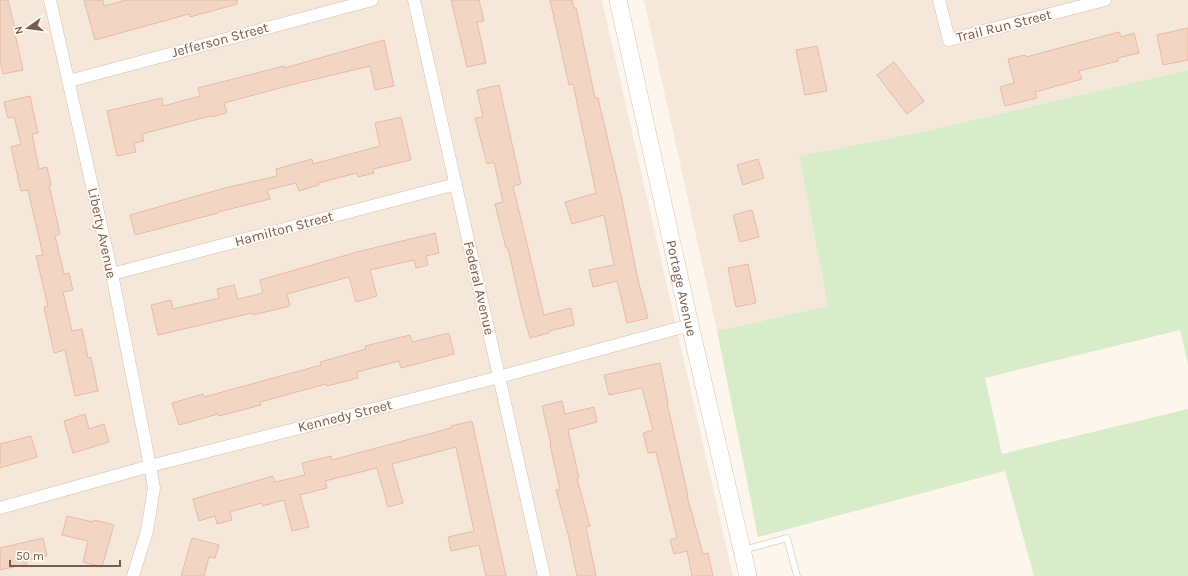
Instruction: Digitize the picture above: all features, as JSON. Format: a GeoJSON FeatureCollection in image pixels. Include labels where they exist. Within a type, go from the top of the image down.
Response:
{"type":"FeatureCollection","features":[{"type":"Feature","properties":{"kind":"street","name":"Liberty Avenue"},"geometry":{"type":"LineString","coordinates":[[50,0],[112,274],[154,488],[147,531],[133,576]]}},
{"type":"Feature","properties":{"kind":"street","name":"Jefferson Street"},"geometry":{"type":"LineString","coordinates":[[68,81],[372,0]]}},
{"type":"Feature","properties":{"kind":"street","name":"Federal Avenue"},"geometry":{"type":"LineString","coordinates":[[414,0],[544,576]]}},
{"type":"Feature","properties":{"kind":"street","name":"Portage Avenue"},"geometry":{"type":"LineString","coordinates":[[618,0],[690,325],[748,576]]}},
{"type":"Feature","properties":{"kind":"street","name":"Trail Run Street"},"geometry":{"type":"LineString","coordinates":[[939,0],[949,40],[1105,0]]}},
{"type":"Feature","properties":{"kind":"street","name":"Hamilton Street"},"geometry":{"type":"LineString","coordinates":[[112,274],[456,184]]}},
{"type":"Feature","properties":{"kind":"street","name":"Kennedy Street"},"geometry":{"type":"LineString","coordinates":[[0,508],[150,466],[499,377],[690,325]]}},
{"type":"Feature","properties":{"kind":"lane"},"geometry":{"type":"LineString","coordinates":[[742,550],[787,538],[797,576]]}},
{"type":"Feature","properties":{"kind":"shaded area"},"geometry":{"type":"Polygon","coordinates":[[[0,0],[602,0],[733,576],[0,576],[0,0]]]}},
{"type":"Feature","properties":{"kind":"shaded area"},"geometry":{"type":"Polygon","coordinates":[[[644,0],[1188,0],[1188,70],[926,131],[799,156],[828,306],[717,331],[644,0]]]}},
{"type":"Feature","properties":{"kind":"green space"},"geometry":{"type":"Polygon","coordinates":[[[1188,70],[1188,364],[1180,330],[985,378],[1002,454],[1188,409],[1188,576],[1034,576],[1005,471],[758,537],[717,331],[828,306],[799,156],[926,131],[1188,70]]]}},
{"type":"Feature","properties":{"kind":"building"},"geometry":{"type":"Polygon","coordinates":[[[0,0],[8,0],[23,70],[3,74],[0,61],[0,0]]]}},
{"type":"Feature","properties":{"kind":"building"},"geometry":{"type":"Polygon","coordinates":[[[84,0],[103,0],[104,6],[126,0],[237,0],[237,4],[190,17],[189,14],[95,40],[84,0]]]}},
{"type":"Feature","properties":{"kind":"building"},"geometry":{"type":"Polygon","coordinates":[[[451,0],[479,0],[484,21],[477,22],[486,63],[467,67],[451,0]]]}},
{"type":"Feature","properties":{"kind":"building"},"geometry":{"type":"Polygon","coordinates":[[[550,0],[572,0],[574,8],[576,8],[595,98],[598,98],[622,200],[638,280],[648,318],[627,323],[617,281],[593,287],[589,270],[614,265],[604,215],[572,224],[565,202],[596,193],[573,84],[569,85],[550,0]]]}},
{"type":"Feature","properties":{"kind":"building"},"geometry":{"type":"Polygon","coordinates":[[[1188,28],[1188,60],[1163,65],[1157,35],[1188,28]]]}},
{"type":"Feature","properties":{"kind":"building"},"geometry":{"type":"Polygon","coordinates":[[[1119,32],[1121,37],[1134,33],[1139,53],[1118,58],[1118,61],[1079,71],[1082,79],[1035,92],[1037,98],[1005,106],[1000,87],[1014,83],[1008,59],[1025,55],[1026,57],[1119,32]]]}},
{"type":"Feature","properties":{"kind":"building"},"geometry":{"type":"Polygon","coordinates":[[[384,40],[394,86],[375,90],[370,66],[295,84],[224,103],[227,113],[142,134],[144,141],[134,143],[136,152],[117,156],[107,111],[162,98],[163,106],[200,96],[198,88],[284,66],[284,68],[384,40]]]}},
{"type":"Feature","properties":{"kind":"building"},"geometry":{"type":"Polygon","coordinates":[[[817,46],[827,91],[805,95],[796,50],[817,46]]]}},
{"type":"Feature","properties":{"kind":"building"},"geometry":{"type":"Polygon","coordinates":[[[894,62],[924,101],[907,114],[877,75],[894,62]]]}},
{"type":"Feature","properties":{"kind":"building"},"geometry":{"type":"Polygon","coordinates":[[[499,85],[521,184],[513,186],[544,315],[571,308],[574,325],[549,331],[549,333],[530,338],[508,248],[506,248],[495,204],[503,202],[494,162],[487,164],[475,118],[483,117],[477,90],[499,85]]]}},
{"type":"Feature","properties":{"kind":"building"},"geometry":{"type":"Polygon","coordinates":[[[30,96],[38,133],[32,134],[39,169],[47,167],[51,185],[49,185],[60,234],[55,236],[64,274],[69,273],[73,290],[63,292],[72,331],[82,329],[88,358],[91,357],[98,391],[75,396],[65,350],[54,353],[44,307],[48,306],[36,256],[43,255],[28,190],[21,191],[11,147],[21,144],[14,117],[8,118],[4,102],[30,96]]]}},
{"type":"Feature","properties":{"kind":"building"},"geometry":{"type":"Polygon","coordinates":[[[401,117],[411,160],[373,169],[374,173],[358,177],[357,173],[318,183],[319,185],[299,191],[296,183],[267,190],[270,199],[135,235],[130,215],[221,189],[277,176],[276,169],[312,159],[313,164],[380,146],[375,123],[401,117]]]}},
{"type":"Feature","properties":{"kind":"building"},"geometry":{"type":"Polygon","coordinates":[[[758,159],[764,178],[743,185],[737,165],[758,159]]]}},
{"type":"Feature","properties":{"kind":"building"},"geometry":{"type":"Polygon","coordinates":[[[752,210],[759,237],[740,242],[733,215],[752,210]]]}},
{"type":"Feature","properties":{"kind":"building"},"geometry":{"type":"Polygon","coordinates":[[[435,233],[439,253],[426,256],[428,265],[416,268],[414,260],[370,270],[377,296],[356,302],[349,277],[287,294],[290,306],[253,315],[252,313],[158,335],[151,305],[171,300],[173,309],[219,298],[217,289],[234,285],[238,299],[263,293],[260,280],[357,252],[435,233]]]}},
{"type":"Feature","properties":{"kind":"building"},"geometry":{"type":"Polygon","coordinates":[[[748,264],[756,303],[736,307],[728,268],[748,264]]]}},
{"type":"Feature","properties":{"kind":"building"},"geometry":{"type":"Polygon","coordinates":[[[449,333],[454,354],[401,368],[399,361],[357,372],[358,378],[327,386],[326,384],[260,402],[261,405],[219,416],[218,414],[179,425],[172,403],[203,394],[204,397],[321,365],[320,362],[366,349],[365,346],[410,335],[412,342],[449,333]]]}},
{"type":"Feature","properties":{"kind":"building"},"geometry":{"type":"Polygon","coordinates":[[[660,363],[687,496],[703,554],[708,553],[713,576],[692,576],[687,551],[674,554],[670,540],[677,538],[656,452],[648,453],[643,433],[653,430],[642,388],[609,395],[604,375],[660,363]]]}},
{"type":"Feature","properties":{"kind":"building"},"geometry":{"type":"Polygon","coordinates":[[[562,401],[565,414],[594,407],[597,422],[568,430],[579,478],[577,479],[590,526],[586,527],[596,576],[577,576],[569,538],[556,490],[560,489],[542,406],[562,401]]]}},
{"type":"Feature","properties":{"kind":"building"},"geometry":{"type":"Polygon","coordinates":[[[85,414],[89,429],[104,424],[109,442],[73,453],[64,421],[85,414]]]}},
{"type":"Feature","properties":{"kind":"building"},"geometry":{"type":"Polygon","coordinates":[[[472,421],[506,576],[486,576],[479,545],[451,551],[448,537],[474,531],[456,447],[392,464],[403,503],[388,507],[377,468],[325,481],[327,488],[300,495],[309,527],[292,531],[284,500],[263,506],[262,503],[230,512],[232,520],[217,524],[215,516],[199,521],[193,499],[273,476],[275,482],[305,475],[302,463],[331,456],[332,460],[472,421]]]}},
{"type":"Feature","properties":{"kind":"building"},"geometry":{"type":"Polygon","coordinates":[[[31,436],[37,457],[0,468],[0,444],[31,436]]]}},
{"type":"Feature","properties":{"kind":"building"},"geometry":{"type":"Polygon","coordinates":[[[67,516],[114,525],[102,567],[83,562],[88,541],[62,535],[67,516]]]}},
{"type":"Feature","properties":{"kind":"building"},"geometry":{"type":"Polygon","coordinates":[[[43,538],[47,556],[26,560],[27,564],[0,570],[0,548],[43,538]]]}},
{"type":"Feature","properties":{"kind":"building"},"geometry":{"type":"Polygon","coordinates":[[[192,538],[219,545],[215,558],[209,557],[204,576],[181,576],[192,538]]]}}]}
